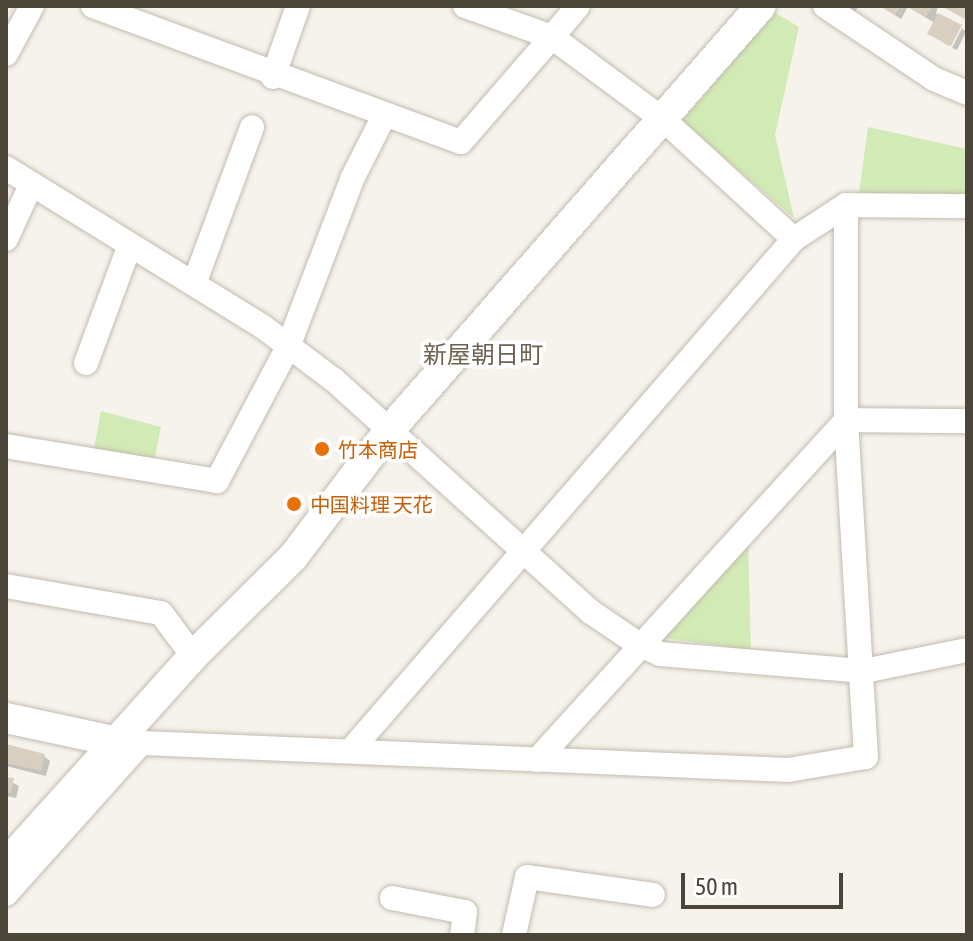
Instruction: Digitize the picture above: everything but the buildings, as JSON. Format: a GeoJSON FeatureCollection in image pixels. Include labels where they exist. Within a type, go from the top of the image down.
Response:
{"type":"FeatureCollection","features":[{"type":"Feature","properties":{"kind":"street"},"geometry":{"type":"LineString","coordinates":[[6,54],[32,6]]}},
{"type":"Feature","properties":{"kind":"street"},"geometry":{"type":"LineString","coordinates":[[93,6],[273,77],[461,142],[578,6]]}},
{"type":"Feature","properties":{"kind":"street"},"geometry":{"type":"LineString","coordinates":[[273,77],[298,6]]}},
{"type":"Feature","properties":{"kind":"street"},"geometry":{"type":"LineString","coordinates":[[465,6],[552,37],[665,121],[794,239]]}},
{"type":"Feature","properties":{"kind":"street"},"geometry":{"type":"LineString","coordinates":[[6,894],[130,742],[193,656],[293,557],[388,432],[665,121],[761,6]]}},
{"type":"Feature","properties":{"kind":"street"},"geometry":{"type":"LineString","coordinates":[[825,6],[934,79],[966,90]]}},
{"type":"Feature","properties":{"kind":"street"},"geometry":{"type":"LineString","coordinates":[[6,446],[217,481],[288,347],[353,177],[384,116]]}},
{"type":"Feature","properties":{"kind":"street"},"geometry":{"type":"LineString","coordinates":[[194,284],[252,127]]}},
{"type":"Feature","properties":{"kind":"street"},"geometry":{"type":"LineString","coordinates":[[6,168],[194,284],[334,380],[388,432],[591,612],[638,644],[660,654],[864,671],[967,650]]}},
{"type":"Feature","properties":{"kind":"street"},"geometry":{"type":"LineString","coordinates":[[6,239],[31,185]]}},
{"type":"Feature","properties":{"kind":"street"},"geometry":{"type":"LineString","coordinates":[[6,718],[130,742],[352,749],[788,770],[866,757],[864,671],[846,420],[846,205]]}},
{"type":"Feature","properties":{"kind":"street"},"geometry":{"type":"LineString","coordinates":[[352,749],[522,549],[794,239],[846,205],[967,206]]}},
{"type":"Feature","properties":{"kind":"street"},"geometry":{"type":"LineString","coordinates":[[86,363],[130,245]]}},
{"type":"Feature","properties":{"kind":"street"},"geometry":{"type":"LineString","coordinates":[[537,760],[638,644],[846,420],[967,421]]}},
{"type":"Feature","properties":{"kind":"street"},"geometry":{"type":"LineString","coordinates":[[6,586],[161,613],[193,656]]}},
{"type":"Feature","properties":{"kind":"street"},"geometry":{"type":"LineString","coordinates":[[6,864],[130,742]]}},
{"type":"Feature","properties":{"kind":"street"},"geometry":{"type":"LineString","coordinates":[[514,935],[527,877],[653,895]]}},
{"type":"Feature","properties":{"kind":"street"},"geometry":{"type":"LineString","coordinates":[[392,898],[465,912],[462,935]]}},
{"type":"Feature","properties":{"kind":"green space"},"geometry":{"type":"Polygon","coordinates":[[[774,12],[799,27],[775,135],[794,218],[682,121],[774,12]]]}},
{"type":"Feature","properties":{"kind":"green space"},"geometry":{"type":"Polygon","coordinates":[[[868,127],[967,149],[967,199],[859,193],[868,127]]]}},
{"type":"Feature","properties":{"kind":"green space"},"geometry":{"type":"Polygon","coordinates":[[[101,411],[161,427],[153,467],[93,454],[101,411]]]}},
{"type":"Feature","properties":{"kind":"green space"},"geometry":{"type":"Polygon","coordinates":[[[748,541],[751,650],[665,638],[661,630],[748,541]]]}},
{"type":"Feature","properties":{"kind":"place","name":"竹本商店"},"geometry":{"type":"Point","coordinates":[322,449]}},
{"type":"Feature","properties":{"kind":"place","name":"中国料理 天花"},"geometry":{"type":"Point","coordinates":[294,504]}},
{"type":"Feature","properties":{"kind":"district","name":"新屋朝日町"},"geometry":{"type":"Point","coordinates":[483,355]}}]}
